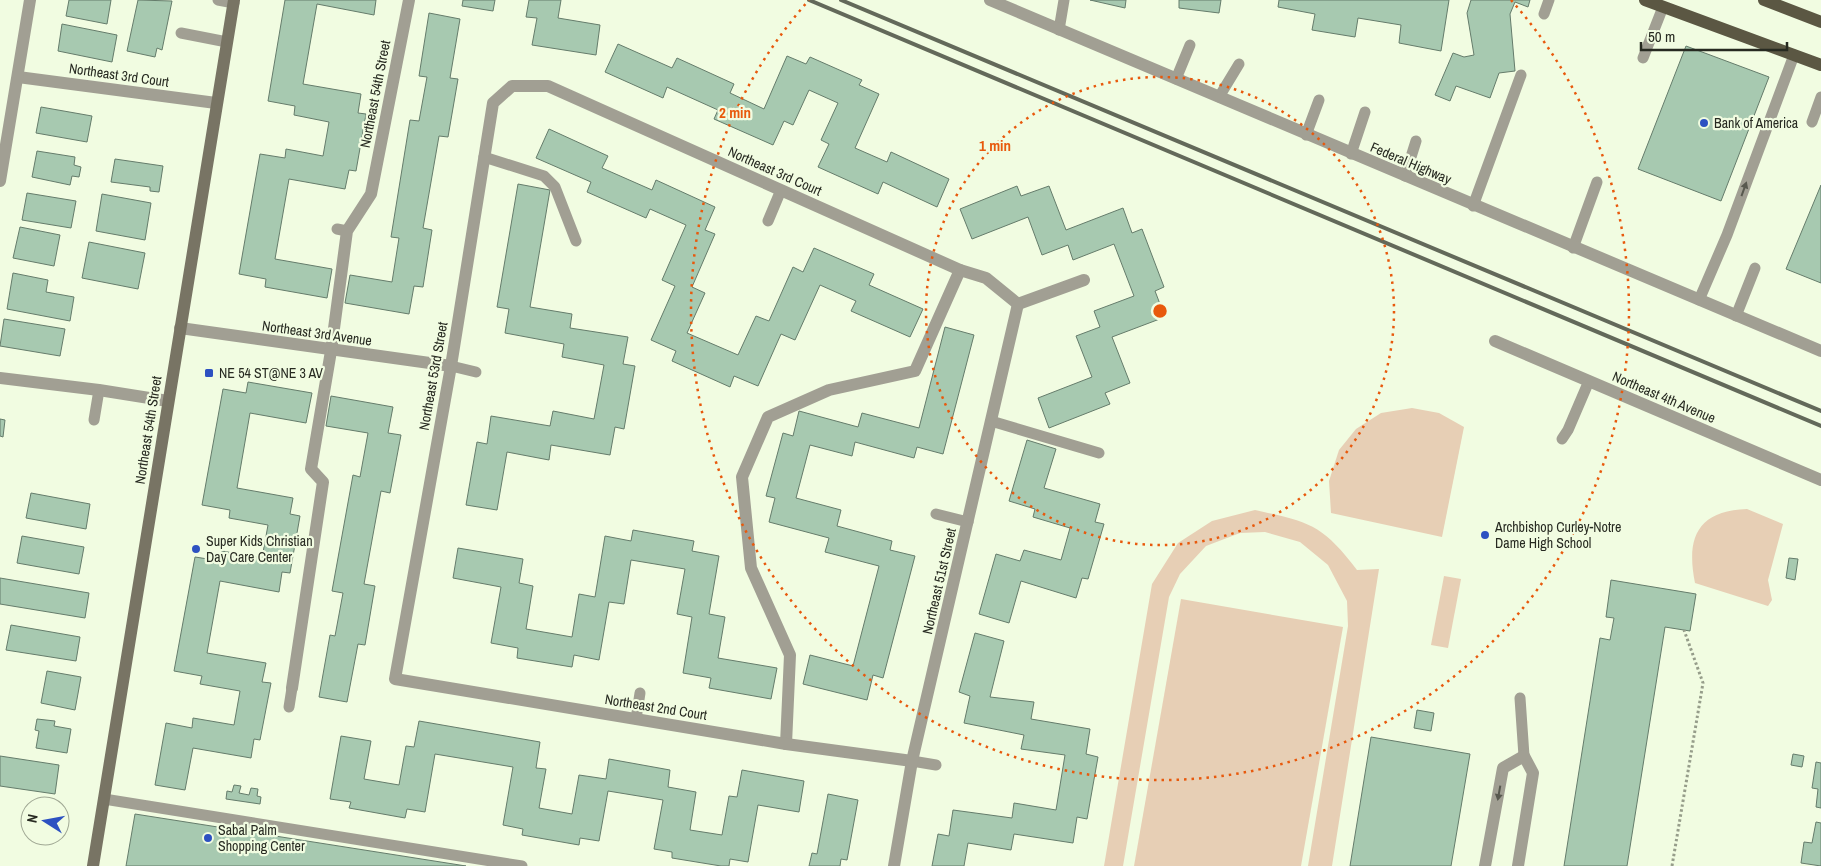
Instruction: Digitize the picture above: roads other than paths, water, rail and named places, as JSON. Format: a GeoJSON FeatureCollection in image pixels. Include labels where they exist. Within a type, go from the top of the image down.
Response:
{"type":"FeatureCollection","features":[{"type":"Feature","properties":{"kind":"main road"},"geometry":{"type":"LineString","coordinates":[[1645,0],[1821,65]]}},
{"type":"Feature","properties":{"kind":"main road"},"geometry":{"type":"LineString","coordinates":[[1764,0],[1821,22]]}},
{"type":"Feature","properties":{"kind":"main road","name":"Northeast 54th Street"},"geometry":{"type":"LineString","coordinates":[[93,866],[234,2]]}},
{"type":"Feature","properties":{"kind":"street"},"geometry":{"type":"LineString","coordinates":[[0,181],[30,0]]}},
{"type":"Feature","properties":{"kind":"street","name":"Northeast 54th Street"},"geometry":{"type":"LineString","coordinates":[[292,688],[324,482],[311,469],[332,351],[342,230],[371,194],[409,0]]}},
{"type":"Feature","properties":{"kind":"street","name":"Federal Highway"},"geometry":{"type":"LineString","coordinates":[[990,0],[1010,4],[1059,30],[1572,248],[1821,351]]}},
{"type":"Feature","properties":{"kind":"street","name":"Northeast 3rd Court"},"geometry":{"type":"LineString","coordinates":[[18,77],[216,103]]}},
{"type":"Feature","properties":{"kind":"street","name":"Northeast 3rd Court"},"geometry":{"type":"LineString","coordinates":[[512,86],[548,86],[960,270],[986,278],[1018,304]]}},
{"type":"Feature","properties":{"kind":"street","name":"Northeast 53rd Street"},"geometry":{"type":"LineString","coordinates":[[395,679],[450,366],[493,103],[512,86]]}},
{"type":"Feature","properties":{"kind":"street"},"geometry":{"type":"LineString","coordinates":[[786,744],[790,655],[751,568],[742,476],[768,417],[829,390],[915,371],[960,270]]}},
{"type":"Feature","properties":{"kind":"street"},"geometry":{"type":"LineString","coordinates":[[1018,304],[1084,280]]}},
{"type":"Feature","properties":{"kind":"street","name":"Northeast 51st Street"},"geometry":{"type":"LineString","coordinates":[[894,866],[912,761],[1018,304]]}},
{"type":"Feature","properties":{"kind":"street","name":"Northeast 3rd Avenue"},"geometry":{"type":"LineString","coordinates":[[180,328],[332,351],[450,366]]}},
{"type":"Feature","properties":{"kind":"street","name":"Northeast 4th Avenue"},"geometry":{"type":"LineString","coordinates":[[1495,341],[1821,480]]}},
{"type":"Feature","properties":{"kind":"street"},"geometry":{"type":"LineString","coordinates":[[0,378],[99,390],[168,401]]}},
{"type":"Feature","properties":{"kind":"street","name":"Northeast 2nd Court"},"geometry":{"type":"LineString","coordinates":[[395,679],[786,744],[912,761]]}},
{"type":"Feature","properties":{"kind":"street"},"geometry":{"type":"LineString","coordinates":[[1486,866],[1503,768],[1524,756],[1533,773],[1518,866]]}},
{"type":"Feature","properties":{"kind":"lane"},"geometry":{"type":"LineString","coordinates":[[218,0],[234,2]]}},
{"type":"Feature","properties":{"kind":"lane"},"geometry":{"type":"LineString","coordinates":[[1059,30],[1064,0]]}},
{"type":"Feature","properties":{"kind":"lane"},"geometry":{"type":"LineString","coordinates":[[1544,14],[1549,0]]}},
{"type":"Feature","properties":{"kind":"lane"},"geometry":{"type":"LineString","coordinates":[[1644,58],[1663,7]]}},
{"type":"Feature","properties":{"kind":"lane"},"geometry":{"type":"LineString","coordinates":[[181,32],[227,42]]}},
{"type":"Feature","properties":{"kind":"lane"},"geometry":{"type":"LineString","coordinates":[[1176,79],[1190,44]]}},
{"type":"Feature","properties":{"kind":"lane"},"geometry":{"type":"LineString","coordinates":[[1699,300],[1727,235],[1794,55]]}},
{"type":"Feature","properties":{"kind":"lane"},"geometry":{"type":"LineString","coordinates":[[1219,97],[1239,64]]}},
{"type":"Feature","properties":{"kind":"lane"},"geometry":{"type":"LineString","coordinates":[[1474,206],[1521,75]]}},
{"type":"Feature","properties":{"kind":"lane"},"geometry":{"type":"LineString","coordinates":[[1812,122],[1821,97]]}},
{"type":"Feature","properties":{"kind":"lane"},"geometry":{"type":"LineString","coordinates":[[1306,134],[1319,100]]}},
{"type":"Feature","properties":{"kind":"lane"},"geometry":{"type":"LineString","coordinates":[[1351,154],[1365,112]]}},
{"type":"Feature","properties":{"kind":"lane"},"geometry":{"type":"LineString","coordinates":[[1405,176],[1416,141]]}},
{"type":"Feature","properties":{"kind":"lane"},"geometry":{"type":"LineString","coordinates":[[484,157],[544,176],[555,187],[576,241]]}},
{"type":"Feature","properties":{"kind":"lane"},"geometry":{"type":"LineString","coordinates":[[1572,248],[1597,182]]}},
{"type":"Feature","properties":{"kind":"lane"},"geometry":{"type":"LineString","coordinates":[[768,221],[781,190]]}},
{"type":"Feature","properties":{"kind":"lane"},"geometry":{"type":"LineString","coordinates":[[1736,316],[1755,268]]}},
{"type":"Feature","properties":{"kind":"lane"},"geometry":{"type":"LineString","coordinates":[[450,366],[476,372]]}},
{"type":"Feature","properties":{"kind":"lane"},"geometry":{"type":"LineString","coordinates":[[1562,439],[1568,430],[1589,381]]}},
{"type":"Feature","properties":{"kind":"lane"},"geometry":{"type":"LineString","coordinates":[[94,420],[99,390]]}},
{"type":"Feature","properties":{"kind":"lane"},"geometry":{"type":"LineString","coordinates":[[991,420],[1099,454]]}},
{"type":"Feature","properties":{"kind":"lane"},"geometry":{"type":"LineString","coordinates":[[936,514],[968,522]]}},
{"type":"Feature","properties":{"kind":"lane"},"geometry":{"type":"LineString","coordinates":[[289,706],[292,688]]}},
{"type":"Feature","properties":{"kind":"lane"},"geometry":{"type":"LineString","coordinates":[[636,719],[640,693]]}},
{"type":"Feature","properties":{"kind":"lane"},"geometry":{"type":"LineString","coordinates":[[1520,698],[1524,756]]}},
{"type":"Feature","properties":{"kind":"lane"},"geometry":{"type":"LineString","coordinates":[[912,761],[936,765]]}},
{"type":"Feature","properties":{"kind":"lane"},"geometry":{"type":"LineString","coordinates":[[104,799],[522,866]]}},
{"type":"Feature","properties":{"kind":"railway"},"geometry":{"type":"LineString","coordinates":[[809,0],[1821,426]]}},
{"type":"Feature","properties":{"kind":"railway"},"geometry":{"type":"LineString","coordinates":[[841,0],[1821,411]]}},
{"type":"Feature","properties":{"kind":"place","name":"Bank of America"},"geometry":{"type":"Point","coordinates":[1704,123]}},
{"type":"Feature","properties":{"kind":"place","name":"NE 54 ST@NE 3 AV"},"geometry":{"type":"Point","coordinates":[209,373]}},
{"type":"Feature","properties":{"kind":"place","name":"Archbishop Curley-Notre Dame High School"},"geometry":{"type":"Point","coordinates":[1485,535]}},
{"type":"Feature","properties":{"kind":"place","name":"Super Kids Christian Day Care Center"},"geometry":{"type":"Point","coordinates":[196,549]}},
{"type":"Feature","properties":{"kind":"place","name":"Sabal Palm Shopping Center"},"geometry":{"type":"Point","coordinates":[208,838]}}]}
